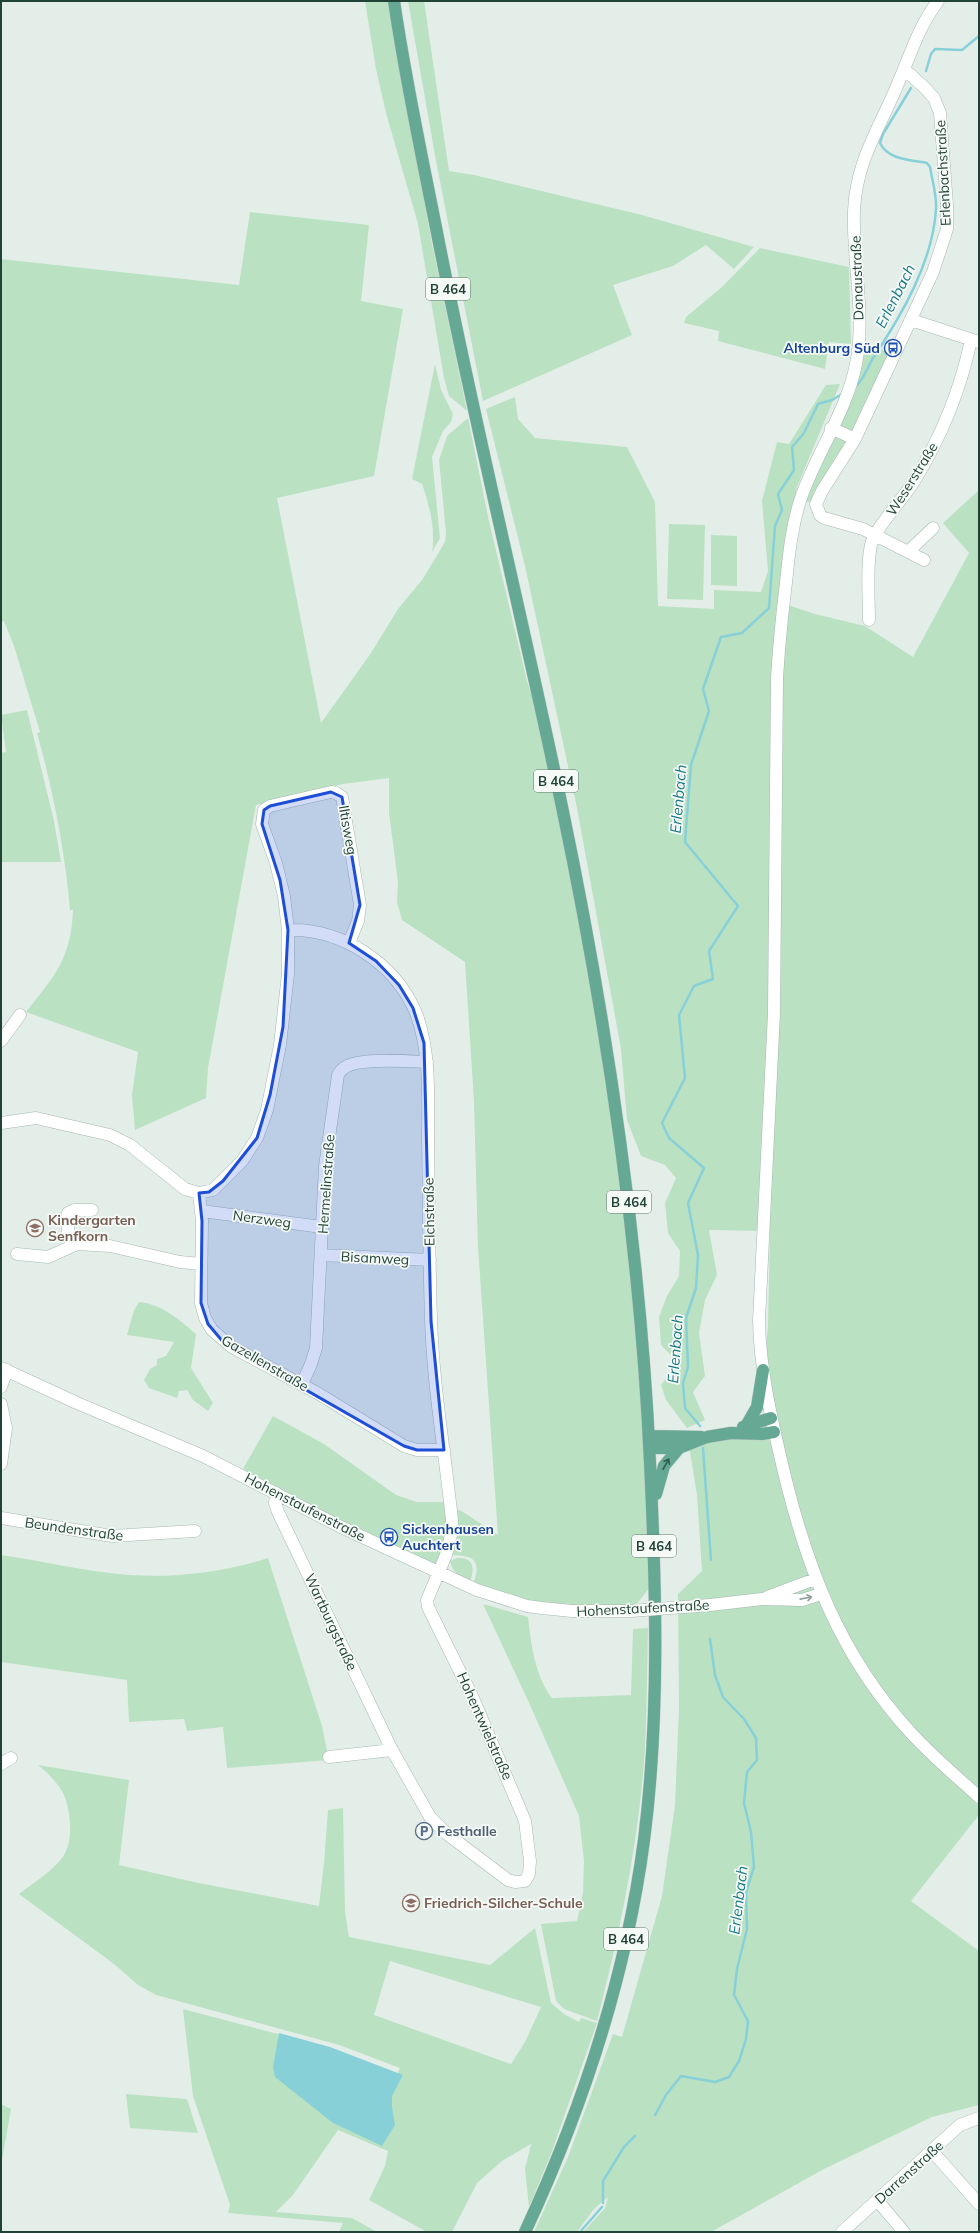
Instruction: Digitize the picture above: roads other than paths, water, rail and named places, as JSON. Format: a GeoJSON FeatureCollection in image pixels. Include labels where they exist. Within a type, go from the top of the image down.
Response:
{"type":"FeatureCollection","features":[{"type":"Feature","properties":{"kind":"main road","name":"B 464"},"geometry":{"type":"LineString","coordinates":[[394,1],[418,142],[469,390],[561,802],[600,1006],[615,1095],[634,1245],[650,1442],[655,1630],[654,1729],[648,1804],[636,1888],[618,1975],[586,2084],[560,2152],[525,2232]]}},
{"type":"Feature","properties":{"kind":"main road"},"geometry":{"type":"LineString","coordinates":[[746,1426],[757,1407],[762,1370]]}},
{"type":"Feature","properties":{"kind":"main road"},"geometry":{"type":"LineString","coordinates":[[731,1433],[746,1426],[771,1418]]}},
{"type":"Feature","properties":{"kind":"main road"},"geometry":{"type":"LineString","coordinates":[[653,1511],[664,1466],[679,1448],[707,1437],[731,1433],[762,1434],[774,1432]]}},
{"type":"Feature","properties":{"kind":"main road"},"geometry":{"type":"LineString","coordinates":[[650,1442],[680,1435],[707,1437]]}},
{"type":"Feature","properties":{"kind":"main road"},"geometry":{"type":"LineString","coordinates":[[650,1442],[679,1448]]}},
{"type":"Feature","properties":{"kind":"street","name":"Donaustraße"},"geometry":{"type":"LineString","coordinates":[[938,1],[915,37],[904,69],[865,152],[857,182],[854,218],[859,346],[849,387],[808,478],[796,516],[780,632],[777,693],[773,1020],[759,1297],[762,1370],[771,1418],[795,1517],[821,1594],[844,1641],[873,1685],[910,1732],[948,1770],[979,1797]]}},
{"type":"Feature","properties":{"kind":"street","name":"Erlenbachstraße"},"geometry":{"type":"LineString","coordinates":[[904,69],[934,98],[940,113],[948,212],[947,229],[938,261],[911,320],[855,439],[822,491],[816,508],[824,518],[876,534],[924,560]]}},
{"type":"Feature","properties":{"kind":"street"},"geometry":{"type":"LineString","coordinates":[[911,320],[975,341]]}},
{"type":"Feature","properties":{"kind":"street","name":"Weserstraße"},"geometry":{"type":"LineString","coordinates":[[869,620],[871,546],[876,534],[912,484],[943,429],[975,341]]}},
{"type":"Feature","properties":{"kind":"street"},"geometry":{"type":"LineString","coordinates":[[831,428],[855,439]]}},
{"type":"Feature","properties":{"kind":"street"},"geometry":{"type":"LineString","coordinates":[[909,551],[933,528]]}},
{"type":"Feature","properties":{"kind":"street","name":"Iltisweg"},"geometry":{"type":"LineString","coordinates":[[288,930],[280,880],[262,824],[264,810],[277,802],[326,792],[336,792],[342,797],[360,905],[358,921],[349,943]]}},
{"type":"Feature","properties":{"kind":"street"},"geometry":{"type":"LineString","coordinates":[[1,1123],[36,1118],[110,1135],[130,1145],[185,1189],[199,1193],[213,1190],[242,1161],[257,1138],[264,1119],[276,1065],[284,1015],[288,974],[288,930]]}},
{"type":"Feature","properties":{"kind":"street","name":"Elchstraße"},"geometry":{"type":"LineString","coordinates":[[288,930],[323,933],[349,943],[369,955],[385,968],[408,999],[421,1028],[427,1062],[431,1327],[452,1528],[440,1572]]}},
{"type":"Feature","properties":{"kind":"street"},"geometry":{"type":"LineString","coordinates":[[1,1041],[20,1015]]}},
{"type":"Feature","properties":{"kind":"street","name":"Hermelinstraße"},"geometry":{"type":"LineString","coordinates":[[302,1384],[312,1364],[316,1348],[325,1166],[338,1075],[346,1066],[352,1064],[386,1061],[427,1062]]}},
{"type":"Feature","properties":{"kind":"street","name":"Gazellenstraße"},"geometry":{"type":"LineString","coordinates":[[199,1193],[202,1211],[201,1303],[205,1318],[212,1330],[228,1345],[302,1384],[404,1446],[421,1450],[444,1450]]}},
{"type":"Feature","properties":{"kind":"street"},"geometry":{"type":"LineString","coordinates":[[77,1244],[68,1233],[68,1213],[74,1210],[92,1210]]}},
{"type":"Feature","properties":{"kind":"street","name":"Nerzweg"},"geometry":{"type":"LineString","coordinates":[[202,1211],[322,1227]]}},
{"type":"Feature","properties":{"kind":"street"},"geometry":{"type":"LineString","coordinates":[[17,1254],[48,1257],[77,1244],[110,1246],[180,1262],[201,1264]]}},
{"type":"Feature","properties":{"kind":"street","name":"Bisamweg"},"geometry":{"type":"LineString","coordinates":[[321,1255],[430,1260]]}},
{"type":"Feature","properties":{"kind":"street"},"geometry":{"type":"LineString","coordinates":[[1,1387],[4,1369]]}},
{"type":"Feature","properties":{"kind":"street","name":"Hohenstaufenstraße"},"geometry":{"type":"LineString","coordinates":[[4,1369],[77,1404],[189,1450],[341,1527],[477,1590],[527,1606],[572,1611],[631,1611],[710,1605],[762,1599],[802,1600],[821,1594]]}},
{"type":"Feature","properties":{"kind":"street"},"geometry":{"type":"LineString","coordinates":[[1,1404],[6,1428],[1,1464]]}},
{"type":"Feature","properties":{"kind":"street","name":"Wartburgstraße"},"geometry":{"type":"LineString","coordinates":[[276,1493],[275,1502],[278,1512],[392,1750],[421,1802],[440,1827],[502,1875],[515,1882],[522,1882]]}},
{"type":"Feature","properties":{"kind":"street","name":"Beundenstraße"},"geometry":{"type":"LineString","coordinates":[[1,1518],[112,1536],[195,1532]]}},
{"type":"Feature","properties":{"kind":"street","name":"Hohentwielstraße"},"geometry":{"type":"LineString","coordinates":[[440,1572],[429,1592],[427,1600],[428,1607],[473,1698],[526,1821],[530,1851],[530,1870],[528,1878],[522,1882]]}},
{"type":"Feature","properties":{"kind":"street","name":"Hohenstaufenstraße"},"geometry":{"type":"LineString","coordinates":[[762,1599],[815,1579]]}},
{"type":"Feature","properties":{"kind":"street"},"geometry":{"type":"LineString","coordinates":[[329,1757],[392,1750]]}},
{"type":"Feature","properties":{"kind":"street","name":"Darrenstraße"},"geometry":{"type":"LineString","coordinates":[[842,2232],[960,2125],[979,2118]]}},
{"type":"Feature","properties":{"kind":"street"},"geometry":{"type":"LineString","coordinates":[[932,2151],[979,2204]]}},
{"type":"Feature","properties":{"kind":"street"},"geometry":{"type":"LineString","coordinates":[[877,2200],[904,2232]]}},
{"type":"Feature","properties":{"kind":"water"},"geometry":{"type":"Polygon","coordinates":[[[279,2033],[330,2047],[403,2075],[392,2096],[395,2125],[382,2146],[333,2123],[275,2077],[273,2067],[279,2033]]]}},
{"type":"Feature","properties":{"kind":"waterway","name":"Erlenbach"},"geometry":{"type":"LineString","coordinates":[[926,71],[931,54],[935,49],[962,50],[979,36]]}},
{"type":"Feature","properties":{"kind":"waterway","name":"Erlenbach"},"geometry":{"type":"LineString","coordinates":[[853,388],[862,379],[905,306],[922,268],[934,229],[936,204],[930,167],[927,163],[907,160],[894,156],[888,153],[880,143],[883,134],[911,88]]}},
{"type":"Feature","properties":{"kind":"waterway","name":"Erlenbach"},"geometry":{"type":"LineString","coordinates":[[700,1426],[685,1408],[683,1383],[688,1367],[686,1318],[696,1288],[698,1255],[688,1203],[704,1168],[669,1138],[662,1123],[685,1078],[679,1015],[694,986],[713,979],[709,951],[738,906],[685,842],[691,765],[709,711],[703,689],[721,637],[742,633],[769,608],[775,526],[782,510],[778,494],[794,470],[792,447],[804,433],[818,404],[832,400],[842,394]]}},
{"type":"Feature","properties":{"kind":"waterway","name":"Erlenbach"},"geometry":{"type":"LineString","coordinates":[[703,1448],[711,1560]]}},
{"type":"Feature","properties":{"kind":"waterway","name":"Erlenbach"},"geometry":{"type":"LineString","coordinates":[[655,2115],[666,2095],[681,2076],[715,2082],[729,2077],[739,2061],[746,2039],[748,2021],[734,1995],[737,1969],[747,1929],[746,1892],[754,1867],[751,1832],[744,1803],[747,1772],[757,1760],[756,1738],[744,1719],[723,1697],[715,1675],[710,1639]]}},
{"type":"Feature","properties":{"kind":"waterway","name":"Erlenbach"},"geometry":{"type":"LineString","coordinates":[[603,2203],[603,2181],[624,2147],[635,2136]]}},
{"type":"Feature","properties":{"kind":"waterway","name":"Erlenbach"},"geometry":{"type":"LineString","coordinates":[[580,2232],[602,2207]]}},
{"type":"Feature","properties":{"kind":"place","name":"Altenburg Süd"},"geometry":{"type":"Point","coordinates":[893,348]}},
{"type":"Feature","properties":{"kind":"place","name":"Kindergarten Senfkorn"},"geometry":{"type":"Point","coordinates":[35,1228]}},
{"type":"Feature","properties":{"kind":"place","name":"Sickenhausen Auchtert"},"geometry":{"type":"Point","coordinates":[389,1537]}},
{"type":"Feature","properties":{"kind":"place","name":"Festhalle"},"geometry":{"type":"Point","coordinates":[424,1831]}},
{"type":"Feature","properties":{"kind":"place","name":"Friedrich-Silcher-Schule"},"geometry":{"type":"Point","coordinates":[411,1903]}}]}
